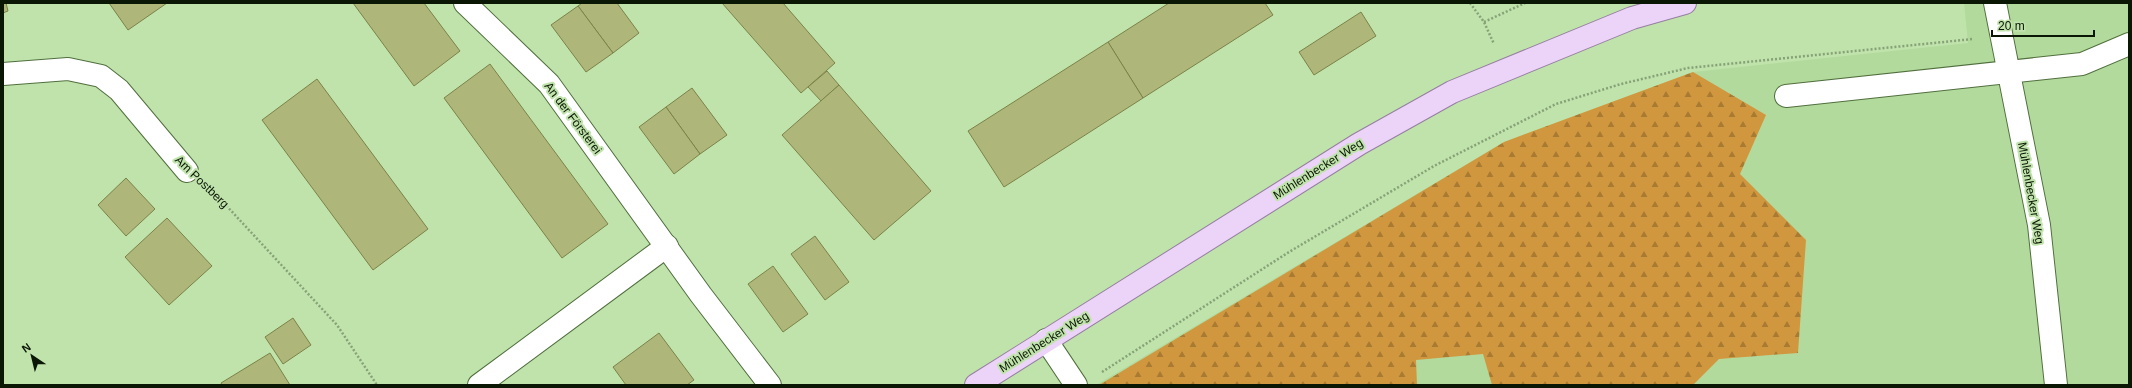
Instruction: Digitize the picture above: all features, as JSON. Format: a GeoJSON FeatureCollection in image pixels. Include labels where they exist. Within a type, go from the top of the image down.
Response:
{"type":"FeatureCollection","features":[{"type":"Feature","properties":{"kind":"main road","name":"Mühlenbecker Weg"},"geometry":{"type":"LineString","coordinates":[[986,382],[1046,340],[1358,144],[1452,92],[1626,20],[1685,3]]}},
{"type":"Feature","properties":{"kind":"street","name":"An der Försterei"},"geometry":{"type":"LineString","coordinates":[[465,3],[549,84],[701,295],[770,385]]}},
{"type":"Feature","properties":{"kind":"street","name":"Mühlenbecker Weg"},"geometry":{"type":"LineString","coordinates":[[1995,3],[2039,225],[2056,385]]}},
{"type":"Feature","properties":{"kind":"street"},"geometry":{"type":"LineString","coordinates":[[1786,96],[2082,64],[2129,44]]}},
{"type":"Feature","properties":{"kind":"street","name":"Am Postberg"},"geometry":{"type":"LineString","coordinates":[[3,74],[68,69],[100,76],[118,90],[187,171]]}},
{"type":"Feature","properties":{"kind":"street"},"geometry":{"type":"LineString","coordinates":[[479,385],[667,246]]}},
{"type":"Feature","properties":{"kind":"street"},"geometry":{"type":"LineString","coordinates":[[1046,340],[1076,385]]}},
{"type":"Feature","properties":{"kind":"path"},"geometry":{"type":"LineString","coordinates":[[1470,3],[1484,22],[1525,3]]}},
{"type":"Feature","properties":{"kind":"path"},"geometry":{"type":"LineString","coordinates":[[1101,372],[1289,252],[1434,166],[1556,104],[1622,84],[1688,68],[2001,36]]}},
{"type":"Feature","properties":{"kind":"path","name":"Am Postberg"},"geometry":{"type":"LineString","coordinates":[[187,171],[204,181],[338,325],[377,385]]}},
{"type":"Feature","properties":{"kind":"shaded area"},"geometry":{"type":"Polygon","coordinates":[[[1964,3],[2129,3],[2129,385],[1096,385],[1504,142],[1693,72],[1968,43],[1964,3]]]}},
{"type":"Feature","properties":{"kind":"green space"},"geometry":{"type":"Polygon","coordinates":[[[1693,72],[1766,115],[1740,174],[1806,240],[1798,353],[1719,359],[1693,385],[1492,385],[1483,354],[1416,360],[1417,385],[1099,385],[1504,142],[1693,72]]]}},
{"type":"Feature","properties":{"kind":"building"},"geometry":{"type":"Polygon","coordinates":[[[3,3],[6,3],[8,11],[3,13],[3,3]]]}},
{"type":"Feature","properties":{"kind":"building"},"geometry":{"type":"Polygon","coordinates":[[[109,3],[167,3],[128,30],[109,3]]]}},
{"type":"Feature","properties":{"kind":"building"},"geometry":{"type":"Polygon","coordinates":[[[353,3],[424,3],[460,51],[414,86],[353,3]]]}},
{"type":"Feature","properties":{"kind":"building"},"geometry":{"type":"Polygon","coordinates":[[[582,3],[617,3],[639,33],[613,53],[578,6],[582,3]]]}},
{"type":"Feature","properties":{"kind":"building"},"geometry":{"type":"Polygon","coordinates":[[[722,3],[783,3],[835,63],[801,93],[722,3]]]}},
{"type":"Feature","properties":{"kind":"building"},"geometry":{"type":"Polygon","coordinates":[[[1169,3],[1265,3],[1273,15],[1143,98],[1108,42],[1169,3]]]}},
{"type":"Feature","properties":{"kind":"building"},"geometry":{"type":"Polygon","coordinates":[[[578,6],[613,53],[586,72],[551,25],[578,6]]]}},
{"type":"Feature","properties":{"kind":"building"},"geometry":{"type":"Polygon","coordinates":[[[1361,12],[1376,36],[1314,75],[1299,52],[1361,12]]]}},
{"type":"Feature","properties":{"kind":"building"},"geometry":{"type":"Polygon","coordinates":[[[1108,42],[1143,98],[1004,187],[968,131],[1108,42]]]}},
{"type":"Feature","properties":{"kind":"building"},"geometry":{"type":"Polygon","coordinates":[[[490,64],[608,224],[562,258],[444,98],[490,64]]]}},
{"type":"Feature","properties":{"kind":"building"},"geometry":{"type":"Polygon","coordinates":[[[827,71],[839,85],[821,101],[808,87],[827,71]]]}},
{"type":"Feature","properties":{"kind":"building"},"geometry":{"type":"Polygon","coordinates":[[[317,79],[428,229],[373,270],[262,120],[317,79]]]}},
{"type":"Feature","properties":{"kind":"building"},"geometry":{"type":"Polygon","coordinates":[[[839,85],[931,191],[874,240],[782,135],[839,85]]]}},
{"type":"Feature","properties":{"kind":"building"},"geometry":{"type":"Polygon","coordinates":[[[692,88],[727,135],[700,154],[666,107],[692,88]]]}},
{"type":"Feature","properties":{"kind":"building"},"geometry":{"type":"Polygon","coordinates":[[[666,107],[700,154],[674,174],[639,127],[666,107]]]}},
{"type":"Feature","properties":{"kind":"building"},"geometry":{"type":"Polygon","coordinates":[[[126,178],[155,209],[126,236],[98,205],[126,178]]]}},
{"type":"Feature","properties":{"kind":"building"},"geometry":{"type":"Polygon","coordinates":[[[167,218],[212,266],[169,305],[125,257],[167,218]]]}},
{"type":"Feature","properties":{"kind":"building"},"geometry":{"type":"Polygon","coordinates":[[[815,236],[849,282],[825,300],[791,254],[815,236]]]}},
{"type":"Feature","properties":{"kind":"building"},"geometry":{"type":"Polygon","coordinates":[[[773,266],[808,314],[783,332],[748,284],[773,266]]]}},
{"type":"Feature","properties":{"kind":"building"},"geometry":{"type":"Polygon","coordinates":[[[293,318],[311,345],[283,364],[265,337],[293,318]]]}},
{"type":"Feature","properties":{"kind":"building"},"geometry":{"type":"Polygon","coordinates":[[[659,333],[694,380],[687,385],[626,385],[613,367],[659,333]]]}},
{"type":"Feature","properties":{"kind":"building"},"geometry":{"type":"Polygon","coordinates":[[[270,353],[290,385],[222,385],[221,383],[270,353]]]}}]}
